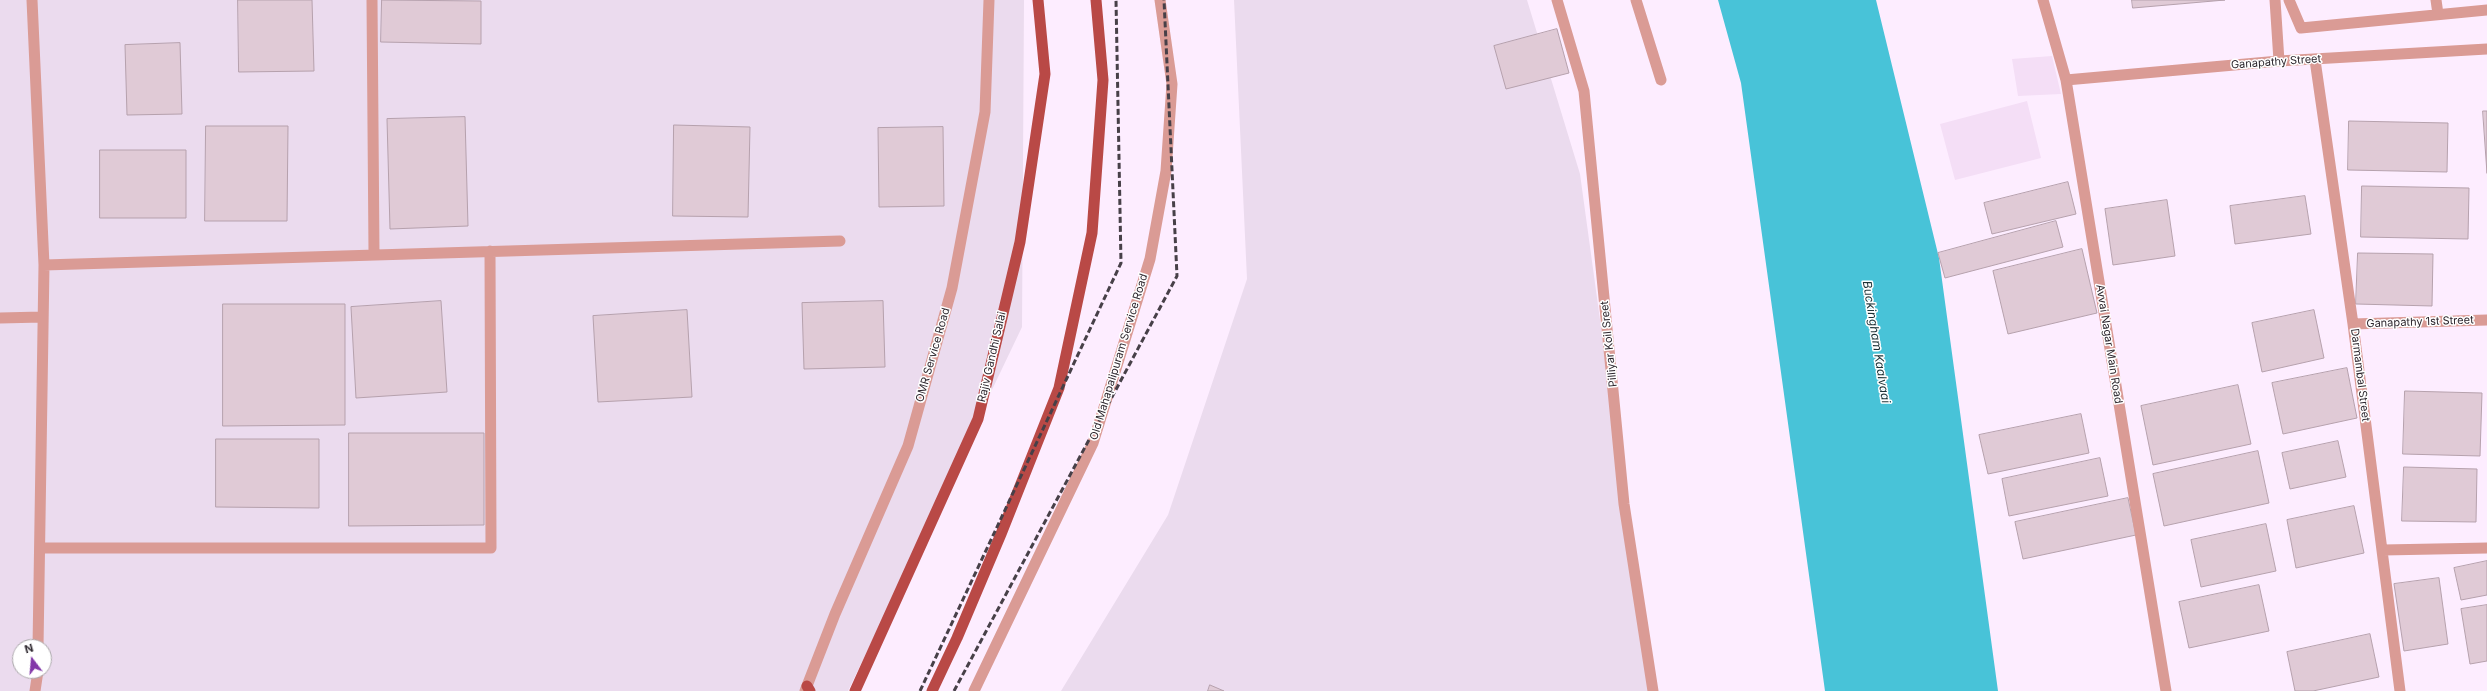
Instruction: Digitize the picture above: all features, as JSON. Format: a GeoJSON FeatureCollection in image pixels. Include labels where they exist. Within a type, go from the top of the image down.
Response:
{"type":"FeatureCollection","features":[{"type":"Feature","properties":{"kind":"main road","name":"Rajiv Gandhi Salai"},"geometry":{"type":"LineString","coordinates":[[855,691],[978,419],[1020,242],[1044,82],[1038,0]]}},
{"type":"Feature","properties":{"kind":"main road"},"geometry":{"type":"LineString","coordinates":[[932,691],[957,638],[1001,534],[1058,388],[1092,233],[1103,80],[1096,0]]}},
{"type":"Feature","properties":{"kind":"street"},"geometry":{"type":"LineString","coordinates":[[32,0],[44,265],[38,639]]}},
{"type":"Feature","properties":{"kind":"street"},"geometry":{"type":"LineString","coordinates":[[372,0],[374,254]]}},
{"type":"Feature","properties":{"kind":"street","name":"OMR Service Road"},"geometry":{"type":"LineString","coordinates":[[807,689],[835,614],[908,446],[952,288],[985,112],[989,0]]}},
{"type":"Feature","properties":{"kind":"street","name":"Old Mahapalipuram Service Road"},"geometry":{"type":"LineString","coordinates":[[974,691],[1093,443],[1150,259],[1166,171],[1172,84],[1160,0]]}},
{"type":"Feature","properties":{"kind":"street","name":"Pilliyar Koil Sreet"},"geometry":{"type":"LineString","coordinates":[[1557,0],[1584,92],[1624,504],[1653,691]]}},
{"type":"Feature","properties":{"kind":"street"},"geometry":{"type":"LineString","coordinates":[[1636,0],[1661,80]]}},
{"type":"Feature","properties":{"kind":"street","name":"Avvai Nagar Main Road"},"geometry":{"type":"LineString","coordinates":[[2043,0],[2066,80],[2166,691]]}},
{"type":"Feature","properties":{"kind":"street"},"geometry":{"type":"LineString","coordinates":[[2275,0],[2279,61]]}},
{"type":"Feature","properties":{"kind":"street"},"geometry":{"type":"LineString","coordinates":[[2290,0],[2301,28],[2487,10]]}},
{"type":"Feature","properties":{"kind":"street"},"geometry":{"type":"LineString","coordinates":[[2436,0],[2438,14]]}},
{"type":"Feature","properties":{"kind":"street","name":"Ganapathy Street"},"geometry":{"type":"LineString","coordinates":[[2066,80],[2279,61],[2487,49]]}},
{"type":"Feature","properties":{"kind":"street","name":"Darmambal Street"},"geometry":{"type":"LineString","coordinates":[[2315,60],[2354,324],[2400,691]]}},
{"type":"Feature","properties":{"kind":"street"},"geometry":{"type":"LineString","coordinates":[[44,265],[840,241]]}},
{"type":"Feature","properties":{"kind":"street"},"geometry":{"type":"LineString","coordinates":[[40,548],[491,548],[490,251]]}},
{"type":"Feature","properties":{"kind":"street"},"geometry":{"type":"LineString","coordinates":[[0,318],[42,317]]}},
{"type":"Feature","properties":{"kind":"street","name":"Ganapathy 1st Street"},"geometry":{"type":"LineString","coordinates":[[2354,324],[2487,320]]}},
{"type":"Feature","properties":{"kind":"street"},"geometry":{"type":"LineString","coordinates":[[2383,550],[2487,548]]}},
{"type":"Feature","properties":{"kind":"street"},"geometry":{"type":"LineString","coordinates":[[35,691],[37,679]]}},
{"type":"Feature","properties":{"kind":"shaded area"},"geometry":{"type":"Polygon","coordinates":[[[0,0],[1024,0],[1022,327],[848,691],[0,691],[0,0]]]}},
{"type":"Feature","properties":{"kind":"shaded area"},"geometry":{"type":"Polygon","coordinates":[[[1234,0],[1527,0],[1580,174],[1651,691],[1061,691],[1168,515],[1247,279],[1234,0]]]}},
{"type":"Feature","properties":{"kind":"shaded area"},"geometry":{"type":"Polygon","coordinates":[[[2052,56],[2061,94],[2018,96],[2012,59],[2052,56]]]}},
{"type":"Feature","properties":{"kind":"shaded area"},"geometry":{"type":"Polygon","coordinates":[[[2027,101],[2041,158],[1955,180],[1940,124],[2027,101]]]}},
{"type":"Feature","properties":{"kind":"water","name":"Buckingham Kaalvaai"},"geometry":{"type":"Polygon","coordinates":[[[1718,0],[1876,0],[1939,258],[1998,691],[1825,691],[1741,83],[1718,0]]]}},
{"type":"Feature","properties":{"kind":"building"},"geometry":{"type":"Polygon","coordinates":[[[238,0],[312,0],[314,71],[239,72],[238,0]]]}},
{"type":"Feature","properties":{"kind":"building"},"geometry":{"type":"Polygon","coordinates":[[[382,0],[481,1],[481,44],[381,42],[382,0]]]}},
{"type":"Feature","properties":{"kind":"building"},"geometry":{"type":"Polygon","coordinates":[[[2132,0],[2225,0],[2133,8],[2132,0]]]}},
{"type":"Feature","properties":{"kind":"building"},"geometry":{"type":"Polygon","coordinates":[[[1557,29],[1569,73],[1506,89],[1494,46],[1557,29]]]}},
{"type":"Feature","properties":{"kind":"building"},"geometry":{"type":"Polygon","coordinates":[[[180,43],[182,114],[127,115],[125,45],[180,43]]]}},
{"type":"Feature","properties":{"kind":"building"},"geometry":{"type":"Polygon","coordinates":[[[2483,111],[2487,111],[2487,173],[2483,111]]]}},
{"type":"Feature","properties":{"kind":"building"},"geometry":{"type":"Polygon","coordinates":[[[465,117],[468,226],[390,229],[387,119],[465,117]]]}},
{"type":"Feature","properties":{"kind":"building"},"geometry":{"type":"Polygon","coordinates":[[[2349,121],[2448,123],[2447,172],[2348,170],[2349,121]]]}},
{"type":"Feature","properties":{"kind":"building"},"geometry":{"type":"Polygon","coordinates":[[[674,125],[750,127],[748,217],[673,216],[674,125]]]}},
{"type":"Feature","properties":{"kind":"building"},"geometry":{"type":"Polygon","coordinates":[[[206,126],[288,126],[287,221],[205,221],[206,126]]]}},
{"type":"Feature","properties":{"kind":"building"},"geometry":{"type":"Polygon","coordinates":[[[943,127],[944,206],[879,207],[878,128],[943,127]]]}},
{"type":"Feature","properties":{"kind":"building"},"geometry":{"type":"Polygon","coordinates":[[[100,150],[186,150],[186,218],[100,218],[100,150]]]}},
{"type":"Feature","properties":{"kind":"building"},"geometry":{"type":"Polygon","coordinates":[[[2068,182],[2076,214],[1992,234],[1984,203],[2068,182]]]}},
{"type":"Feature","properties":{"kind":"building"},"geometry":{"type":"Polygon","coordinates":[[[2362,186],[2469,188],[2468,239],[2361,237],[2362,186]]]}},
{"type":"Feature","properties":{"kind":"building"},"geometry":{"type":"Polygon","coordinates":[[[2305,196],[2311,234],[2235,244],[2230,206],[2305,196]]]}},
{"type":"Feature","properties":{"kind":"building"},"geometry":{"type":"Polygon","coordinates":[[[2167,200],[2175,256],[2113,265],[2105,209],[2167,200]]]}},
{"type":"Feature","properties":{"kind":"building"},"geometry":{"type":"Polygon","coordinates":[[[2056,221],[2063,247],[1945,278],[1938,253],[2056,221]]]}},
{"type":"Feature","properties":{"kind":"building"},"geometry":{"type":"Polygon","coordinates":[[[2082,249],[2097,313],[2008,334],[1993,271],[2082,249]]]}},
{"type":"Feature","properties":{"kind":"building"},"geometry":{"type":"Polygon","coordinates":[[[2358,253],[2433,254],[2432,306],[2356,304],[2358,253]]]}},
{"type":"Feature","properties":{"kind":"building"},"geometry":{"type":"Polygon","coordinates":[[[441,301],[447,392],[356,398],[351,307],[441,301]]]}},
{"type":"Feature","properties":{"kind":"building"},"geometry":{"type":"Polygon","coordinates":[[[883,301],[885,367],[804,369],[802,303],[883,301]]]}},
{"type":"Feature","properties":{"kind":"building"},"geometry":{"type":"Polygon","coordinates":[[[223,304],[345,304],[345,425],[223,426],[223,304]]]}},
{"type":"Feature","properties":{"kind":"building"},"geometry":{"type":"Polygon","coordinates":[[[687,310],[692,397],[598,402],[593,316],[687,310]]]}},
{"type":"Feature","properties":{"kind":"building"},"geometry":{"type":"Polygon","coordinates":[[[2314,310],[2324,358],[2262,372],[2252,323],[2314,310]]]}},
{"type":"Feature","properties":{"kind":"building"},"geometry":{"type":"Polygon","coordinates":[[[2347,368],[2357,418],[2283,434],[2272,383],[2347,368]]]}},
{"type":"Feature","properties":{"kind":"building"},"geometry":{"type":"Polygon","coordinates":[[[2238,385],[2251,444],[2153,465],[2141,406],[2238,385]]]}},
{"type":"Feature","properties":{"kind":"building"},"geometry":{"type":"Polygon","coordinates":[[[2405,391],[2482,393],[2480,456],[2403,454],[2405,391]]]}},
{"type":"Feature","properties":{"kind":"building"},"geometry":{"type":"Polygon","coordinates":[[[2081,414],[2089,453],[1988,474],[1979,435],[2081,414]]]}},
{"type":"Feature","properties":{"kind":"building"},"geometry":{"type":"Polygon","coordinates":[[[349,433],[484,433],[484,525],[349,526],[349,433]]]}},
{"type":"Feature","properties":{"kind":"building"},"geometry":{"type":"Polygon","coordinates":[[[216,439],[319,439],[319,508],[216,507],[216,439]]]}},
{"type":"Feature","properties":{"kind":"building"},"geometry":{"type":"Polygon","coordinates":[[[2338,441],[2346,477],[2290,489],[2282,453],[2338,441]]]}},
{"type":"Feature","properties":{"kind":"building"},"geometry":{"type":"Polygon","coordinates":[[[2258,451],[2269,503],[2164,526],[2153,474],[2258,451]]]}},
{"type":"Feature","properties":{"kind":"building"},"geometry":{"type":"Polygon","coordinates":[[[2100,458],[2108,496],[2009,516],[2002,479],[2100,458]]]}},
{"type":"Feature","properties":{"kind":"building"},"geometry":{"type":"Polygon","coordinates":[[[2404,467],[2477,469],[2476,522],[2402,521],[2404,467]]]}},
{"type":"Feature","properties":{"kind":"building"},"geometry":{"type":"Polygon","coordinates":[[[2128,498],[2136,535],[2023,559],[2015,522],[2128,498]]]}},
{"type":"Feature","properties":{"kind":"building"},"geometry":{"type":"Polygon","coordinates":[[[2354,506],[2364,553],[2296,568],[2287,520],[2354,506]]]}},
{"type":"Feature","properties":{"kind":"building"},"geometry":{"type":"Polygon","coordinates":[[[2266,524],[2276,571],[2201,587],[2191,540],[2266,524]]]}},
{"type":"Feature","properties":{"kind":"building"},"geometry":{"type":"Polygon","coordinates":[[[2487,561],[2487,595],[2461,600],[2454,568],[2487,561]]]}},
{"type":"Feature","properties":{"kind":"building"},"geometry":{"type":"Polygon","coordinates":[[[2439,578],[2448,644],[2404,651],[2394,584],[2439,578]]]}},
{"type":"Feature","properties":{"kind":"building"},"geometry":{"type":"Polygon","coordinates":[[[2259,585],[2269,631],[2189,648],[2179,602],[2259,585]]]}},
{"type":"Feature","properties":{"kind":"building"},"geometry":{"type":"Polygon","coordinates":[[[2487,605],[2487,661],[2470,664],[2461,609],[2487,605]]]}},
{"type":"Feature","properties":{"kind":"building"},"geometry":{"type":"Polygon","coordinates":[[[2370,634],[2379,677],[2313,691],[2295,691],[2287,652],[2370,634]]]}},
{"type":"Feature","properties":{"kind":"building"},"geometry":{"type":"Polygon","coordinates":[[[1210,685],[1224,691],[1208,691],[1210,685]]]}},
{"type":"Feature","properties":{"kind":"railway"},"geometry":{"type":"LineString","coordinates":[[920,691],[1121,263],[1116,0]]}},
{"type":"Feature","properties":{"kind":"railway"},"geometry":{"type":"LineString","coordinates":[[954,691],[1177,276],[1164,0]]}}]}
